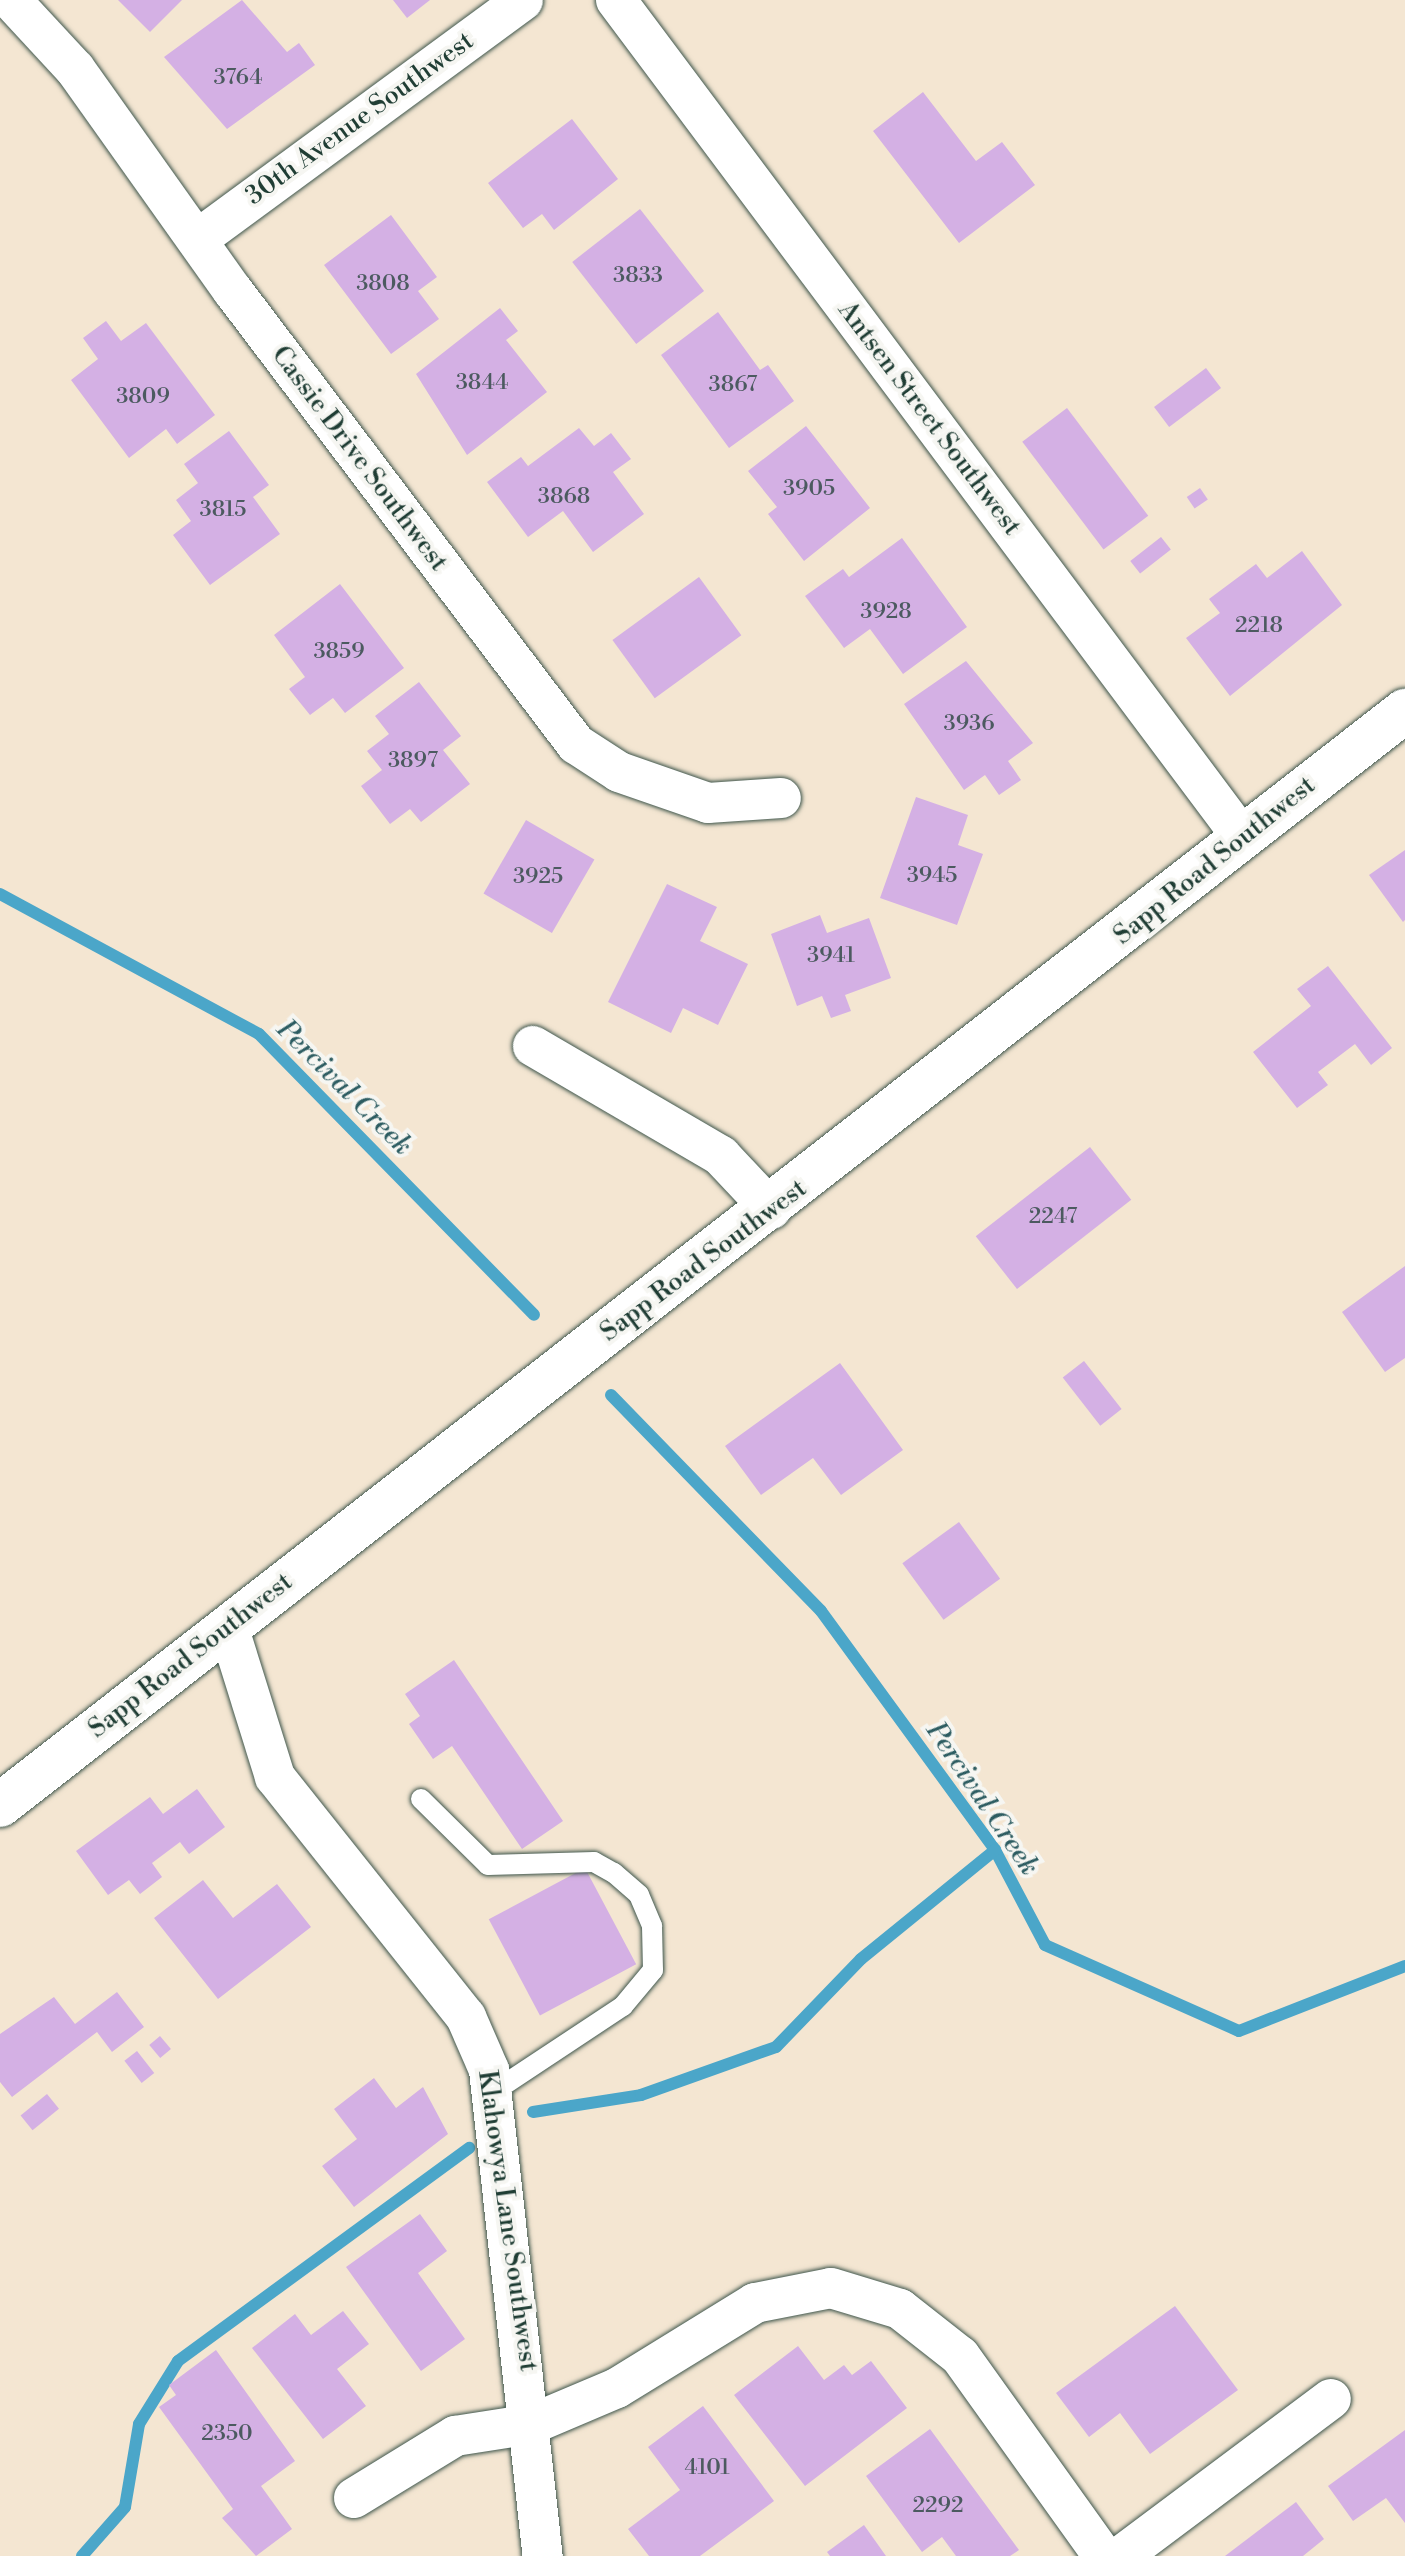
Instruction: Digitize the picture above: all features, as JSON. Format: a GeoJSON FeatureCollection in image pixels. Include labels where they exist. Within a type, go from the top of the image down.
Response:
{"type":"FeatureCollection","features":[{"type":"Feature","properties":{"kind":"street","name":"Cassie Drive Southwest"},"geometry":{"type":"LineString","coordinates":[[11,0],[75,69],[198,239],[576,744],[619,772],[708,803],[781,798]]}},
{"type":"Feature","properties":{"kind":"street","name":"30th Avenue Southwest"},"geometry":{"type":"LineString","coordinates":[[198,239],[523,0]]}},
{"type":"Feature","properties":{"kind":"street","name":"Antsen Street Southwest"},"geometry":{"type":"LineString","coordinates":[[616,0],[1242,837]]}},
{"type":"Feature","properties":{"kind":"street","name":"Sapp Road Southwest"},"geometry":{"type":"LineString","coordinates":[[0,1805],[771,1209],[1405,711]]}},
{"type":"Feature","properties":{"kind":"street"},"geometry":{"type":"LineString","coordinates":[[533,1046],[721,1156],[771,1209]]}},
{"type":"Feature","properties":{"kind":"street","name":"Klahowya Lane Southwest"},"geometry":{"type":"LineString","coordinates":[[228,1626],[275,1777],[466,2017],[493,2092],[532,2424],[543,2556]]}},
{"type":"Feature","properties":{"kind":"street"},"geometry":{"type":"LineString","coordinates":[[354,2498],[455,2436],[532,2424],[617,2388],[755,2303],[831,2288],[900,2309],[960,2356],[1103,2556]]}},
{"type":"Feature","properties":{"kind":"street"},"geometry":{"type":"LineString","coordinates":[[1121,2556],[1331,2399]]}},
{"type":"Feature","properties":{"kind":"lane"},"geometry":{"type":"LineString","coordinates":[[421,1799],[488,1865],[594,1862],[614,1873],[639,1895],[652,1926],[653,1970],[623,2006],[493,2092]]}},
{"type":"Feature","properties":{"kind":"building"},"geometry":{"type":"Polygon","coordinates":[[[118,0],[182,0],[150,32],[118,0]]]}},
{"type":"Feature","properties":{"kind":"building"},"geometry":{"type":"Polygon","coordinates":[[[242,0],[287,52],[299,43],[315,65],[227,129],[164,57],[242,0]]]}},
{"type":"Feature","properties":{"kind":"building"},"geometry":{"type":"Polygon","coordinates":[[[393,0],[430,0],[407,18],[393,0]]]}},
{"type":"Feature","properties":{"kind":"building"},"geometry":{"type":"Polygon","coordinates":[[[923,92],[976,161],[1002,142],[1035,185],[959,243],[873,131],[923,92]]]}},
{"type":"Feature","properties":{"kind":"building"},"geometry":{"type":"Polygon","coordinates":[[[572,119],[618,179],[554,230],[542,214],[523,228],[488,183],[572,119]]]}},
{"type":"Feature","properties":{"kind":"building"},"geometry":{"type":"Polygon","coordinates":[[[640,209],[704,291],[636,344],[572,262],[640,209]]]}},
{"type":"Feature","properties":{"kind":"building"},"geometry":{"type":"Polygon","coordinates":[[[391,215],[437,277],[418,291],[439,319],[391,354],[324,265],[391,215]]]}},
{"type":"Feature","properties":{"kind":"building"},"geometry":{"type":"Polygon","coordinates":[[[500,308],[518,331],[506,340],[547,392],[467,455],[416,374],[500,308]]]}},
{"type":"Feature","properties":{"kind":"building"},"geometry":{"type":"Polygon","coordinates":[[[718,312],[760,370],[768,365],[794,401],[729,448],[661,355],[718,312]]]}},
{"type":"Feature","properties":{"kind":"building"},"geometry":{"type":"Polygon","coordinates":[[[106,321],[121,341],[146,323],[215,415],[177,444],[166,429],[129,458],[71,380],[98,359],[83,338],[106,321]]]}},
{"type":"Feature","properties":{"kind":"building"},"geometry":{"type":"Polygon","coordinates":[[[1206,368],[1221,388],[1169,427],[1154,407],[1206,368]]]}},
{"type":"Feature","properties":{"kind":"building"},"geometry":{"type":"Polygon","coordinates":[[[1067,408],[1148,516],[1104,550],[1022,442],[1067,408]]]}},
{"type":"Feature","properties":{"kind":"building"},"geometry":{"type":"Polygon","coordinates":[[[806,426],[870,508],[804,561],[768,514],[777,507],[748,471],[806,426]]]}},
{"type":"Feature","properties":{"kind":"building"},"geometry":{"type":"Polygon","coordinates":[[[579,428],[594,446],[611,433],[631,459],[613,472],[644,514],[593,552],[563,511],[528,537],[487,482],[521,457],[528,466],[579,428]]]}},
{"type":"Feature","properties":{"kind":"building"},"geometry":{"type":"Polygon","coordinates":[[[229,431],[269,485],[253,497],[280,534],[210,585],[173,535],[191,521],[176,500],[198,483],[184,464],[229,431]]]}},
{"type":"Feature","properties":{"kind":"building"},"geometry":{"type":"Polygon","coordinates":[[[1200,488],[1208,500],[1195,509],[1187,497],[1200,488]]]}},
{"type":"Feature","properties":{"kind":"building"},"geometry":{"type":"Polygon","coordinates":[[[1161,537],[1171,550],[1140,574],[1130,561],[1161,537]]]}},
{"type":"Feature","properties":{"kind":"building"},"geometry":{"type":"Polygon","coordinates":[[[902,538],[967,627],[903,674],[870,629],[844,648],[805,596],[843,569],[849,577],[902,538]]]}},
{"type":"Feature","properties":{"kind":"building"},"geometry":{"type":"Polygon","coordinates":[[[1302,551],[1342,605],[1230,696],[1186,638],[1220,613],[1209,599],[1256,564],[1267,578],[1302,551]]]}},
{"type":"Feature","properties":{"kind":"building"},"geometry":{"type":"Polygon","coordinates":[[[699,577],[741,635],[655,698],[612,640],[699,577]]]}},
{"type":"Feature","properties":{"kind":"building"},"geometry":{"type":"Polygon","coordinates":[[[340,584],[404,668],[345,713],[333,698],[310,715],[289,689],[305,677],[274,635],[340,584]]]}},
{"type":"Feature","properties":{"kind":"building"},"geometry":{"type":"Polygon","coordinates":[[[966,661],[1033,743],[1008,761],[1021,780],[999,795],[985,775],[964,790],[904,704],[966,661]]]}},
{"type":"Feature","properties":{"kind":"building"},"geometry":{"type":"Polygon","coordinates":[[[419,682],[461,736],[443,750],[470,784],[421,822],[410,809],[390,824],[361,786],[382,770],[367,751],[389,734],[375,716],[419,682]]]}},
{"type":"Feature","properties":{"kind":"building"},"geometry":{"type":"Polygon","coordinates":[[[916,797],[968,815],[958,845],[983,854],[957,925],[880,898],[916,797]]]}},
{"type":"Feature","properties":{"kind":"building"},"geometry":{"type":"Polygon","coordinates":[[[526,820],[594,859],[552,933],[484,894],[526,820]]]}},
{"type":"Feature","properties":{"kind":"building"},"geometry":{"type":"Polygon","coordinates":[[[1405,850],[1405,920],[1403,922],[1369,875],[1405,850]]]}},
{"type":"Feature","properties":{"kind":"building"},"geometry":{"type":"Polygon","coordinates":[[[667,884],[717,907],[700,941],[748,964],[718,1025],[683,1008],[671,1033],[608,1002],[667,884]]]}},
{"type":"Feature","properties":{"kind":"building"},"geometry":{"type":"Polygon","coordinates":[[[820,915],[827,933],[869,918],[891,978],[845,995],[851,1011],[831,1018],[822,996],[797,1006],[771,934],[820,915]]]}},
{"type":"Feature","properties":{"kind":"building"},"geometry":{"type":"Polygon","coordinates":[[[1328,966],[1392,1048],[1371,1065],[1355,1044],[1318,1072],[1328,1085],[1297,1108],[1253,1052],[1311,1006],[1297,989],[1328,966]]]}},
{"type":"Feature","properties":{"kind":"building"},"geometry":{"type":"Polygon","coordinates":[[[1090,1147],[1131,1200],[1017,1289],[976,1236],[1090,1147]]]}},
{"type":"Feature","properties":{"kind":"building"},"geometry":{"type":"Polygon","coordinates":[[[1405,1266],[1405,1358],[1385,1372],[1342,1312],[1405,1266]]]}},
{"type":"Feature","properties":{"kind":"building"},"geometry":{"type":"Polygon","coordinates":[[[1084,1361],[1122,1409],[1100,1426],[1063,1378],[1084,1361]]]}},
{"type":"Feature","properties":{"kind":"building"},"geometry":{"type":"Polygon","coordinates":[[[840,1363],[903,1450],[841,1495],[813,1458],[761,1495],[725,1446],[840,1363]]]}},
{"type":"Feature","properties":{"kind":"building"},"geometry":{"type":"Polygon","coordinates":[[[959,1522],[1000,1579],[944,1620],[902,1563],[959,1522]]]}},
{"type":"Feature","properties":{"kind":"building"},"geometry":{"type":"Polygon","coordinates":[[[454,1660],[563,1821],[522,1849],[452,1746],[433,1759],[409,1724],[420,1716],[405,1694],[454,1660]]]}},
{"type":"Feature","properties":{"kind":"building"},"geometry":{"type":"Polygon","coordinates":[[[197,1789],[225,1827],[189,1854],[180,1842],[152,1863],[162,1877],[140,1894],[129,1880],[108,1895],[76,1851],[150,1797],[163,1814],[197,1789]]]}},
{"type":"Feature","properties":{"kind":"building"},"geometry":{"type":"Polygon","coordinates":[[[585,1868],[636,1964],[540,2015],[489,1919],[585,1868]]]}},
{"type":"Feature","properties":{"kind":"building"},"geometry":{"type":"Polygon","coordinates":[[[203,1880],[233,1918],[277,1884],[311,1927],[218,1999],[154,1918],[203,1880]]]}},
{"type":"Feature","properties":{"kind":"building"},"geometry":{"type":"Polygon","coordinates":[[[117,1992],[144,2027],[112,2052],[97,2032],[12,2097],[0,2082],[0,2034],[54,1997],[75,2024],[117,1992]]]}},
{"type":"Feature","properties":{"kind":"building"},"geometry":{"type":"Polygon","coordinates":[[[160,2036],[171,2049],[160,2058],[149,2045],[160,2036]]]}},
{"type":"Feature","properties":{"kind":"building"},"geometry":{"type":"Polygon","coordinates":[[[137,2051],[154,2073],[142,2083],[124,2061],[137,2051]]]}},
{"type":"Feature","properties":{"kind":"building"},"geometry":{"type":"Polygon","coordinates":[[[374,2078],[396,2108],[423,2087],[448,2134],[354,2207],[322,2166],[357,2139],[334,2109],[374,2078]]]}},
{"type":"Feature","properties":{"kind":"building"},"geometry":{"type":"Polygon","coordinates":[[[47,2094],[59,2109],[33,2130],[21,2115],[47,2094]]]}},
{"type":"Feature","properties":{"kind":"building"},"geometry":{"type":"Polygon","coordinates":[[[420,2214],[447,2251],[418,2273],[465,2339],[421,2371],[346,2267],[420,2214]]]}},
{"type":"Feature","properties":{"kind":"building"},"geometry":{"type":"Polygon","coordinates":[[[1175,2306],[1238,2390],[1150,2454],[1120,2413],[1089,2437],[1056,2393],[1175,2306]]]}},
{"type":"Feature","properties":{"kind":"building"},"geometry":{"type":"Polygon","coordinates":[[[343,2311],[369,2344],[337,2369],[366,2406],[323,2439],[252,2348],[295,2314],[311,2335],[343,2311]]]}},
{"type":"Feature","properties":{"kind":"building"},"geometry":{"type":"Polygon","coordinates":[[[798,2346],[824,2380],[844,2365],[852,2375],[871,2361],[907,2408],[805,2486],[734,2395],[798,2346]]]}},
{"type":"Feature","properties":{"kind":"building"},"geometry":{"type":"Polygon","coordinates":[[[216,2350],[295,2461],[261,2486],[292,2529],[256,2556],[222,2518],[233,2509],[159,2407],[176,2395],[169,2385],[216,2350]]]}},
{"type":"Feature","properties":{"kind":"building"},"geometry":{"type":"Polygon","coordinates":[[[703,2406],[774,2501],[700,2556],[649,2556],[628,2529],[680,2490],[648,2447],[703,2406]]]}},
{"type":"Feature","properties":{"kind":"building"},"geometry":{"type":"Polygon","coordinates":[[[930,2429],[1019,2550],[1010,2556],[956,2556],[942,2537],[922,2552],[866,2476],[930,2429]]]}},
{"type":"Feature","properties":{"kind":"building"},"geometry":{"type":"Polygon","coordinates":[[[1405,2430],[1405,2523],[1386,2498],[1353,2521],[1328,2486],[1405,2430]]]}},
{"type":"Feature","properties":{"kind":"building"},"geometry":{"type":"Polygon","coordinates":[[[1296,2502],[1324,2539],[1303,2556],[1225,2556],[1296,2502]]]}},
{"type":"Feature","properties":{"kind":"building"},"geometry":{"type":"Polygon","coordinates":[[[864,2525],[886,2556],[830,2556],[827,2552],[864,2525]]]}},
{"type":"Feature","properties":{"kind":"waterway","name":"Percival Creek"},"geometry":{"type":"LineString","coordinates":[[0,894],[259,1034],[534,1315]]}},
{"type":"Feature","properties":{"kind":"waterway","name":"Percival Creek"},"geometry":{"type":"LineString","coordinates":[[611,1395],[821,1611],[995,1850],[1045,1945],[1239,2031],[1405,1966]]}},
{"type":"Feature","properties":{"kind":"waterway"},"geometry":{"type":"LineString","coordinates":[[533,2112],[641,2095],[776,2047],[861,1959],[995,1850]]}},
{"type":"Feature","properties":{"kind":"waterway"},"geometry":{"type":"LineString","coordinates":[[82,2556],[125,2507],[139,2424],[178,2361],[469,2148]]}}]}
